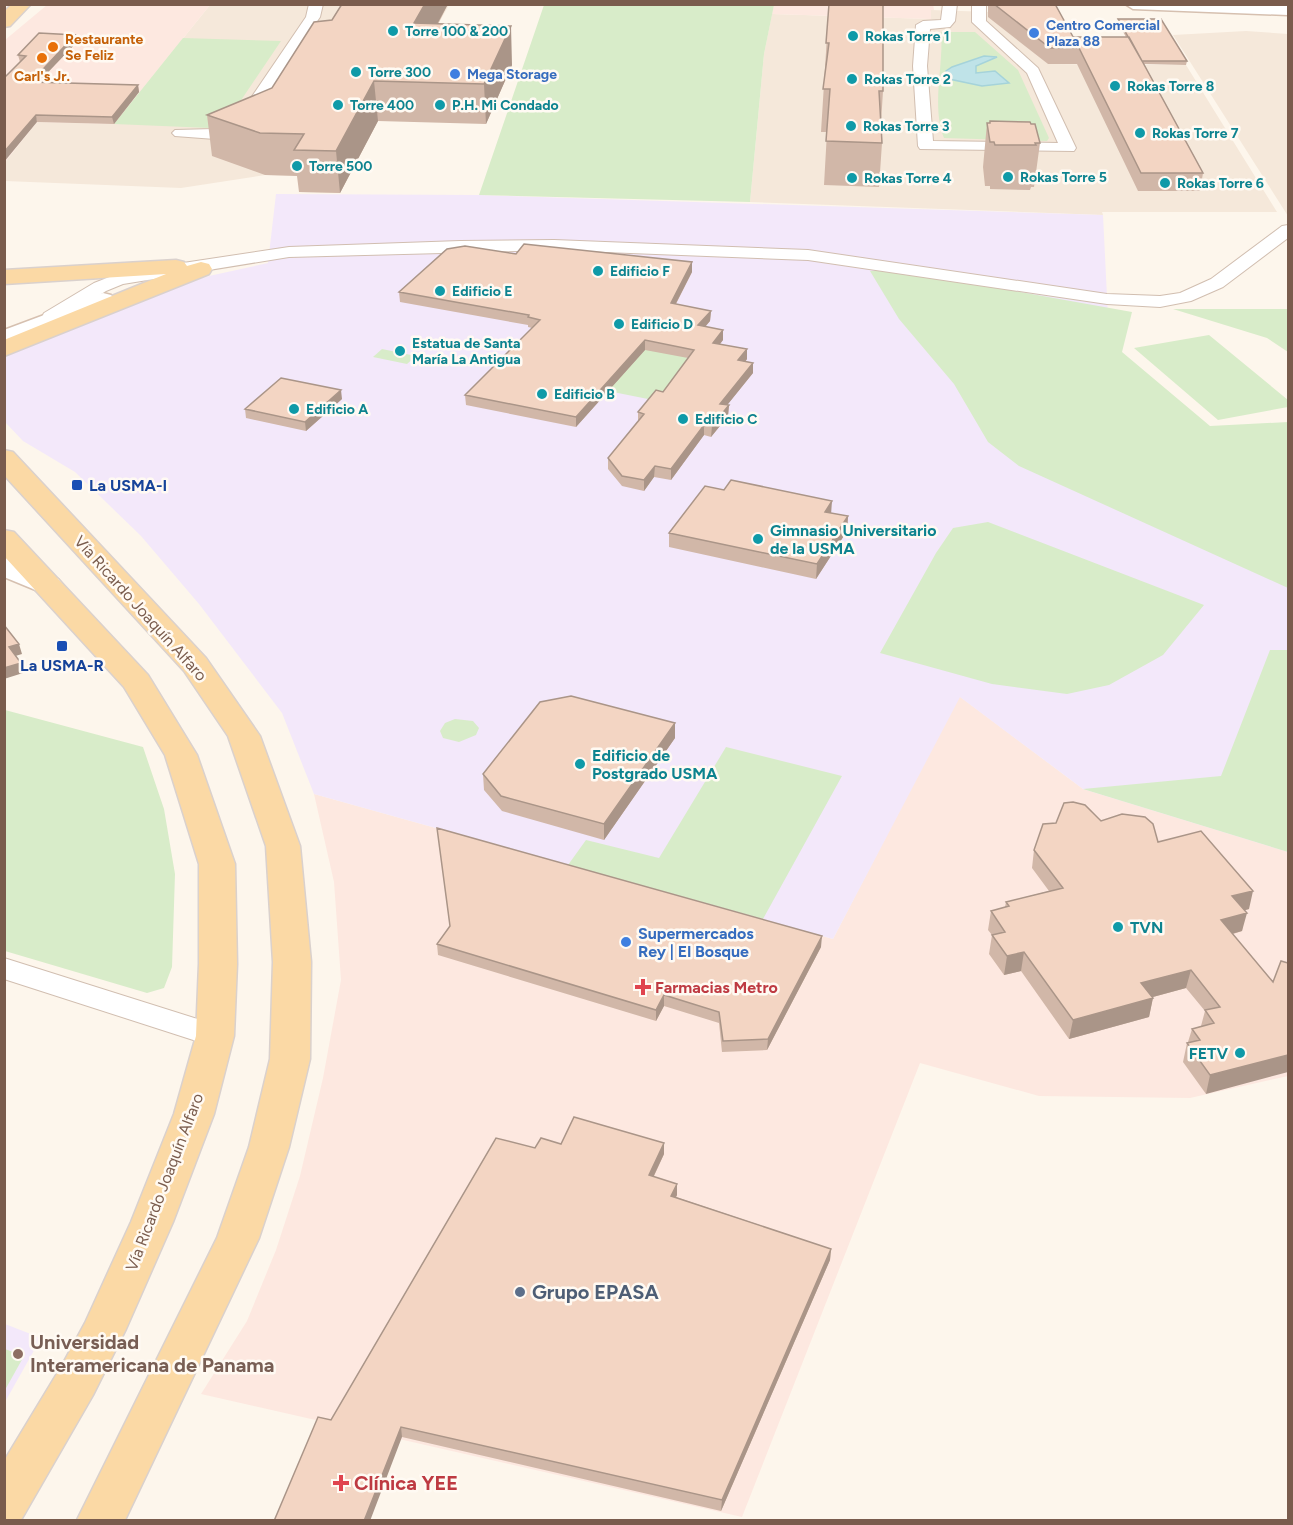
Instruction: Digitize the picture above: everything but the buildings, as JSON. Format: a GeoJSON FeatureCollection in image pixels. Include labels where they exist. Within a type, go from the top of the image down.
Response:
{"type":"FeatureCollection","features":[{"type":"Feature","properties":{"kind":"main road"},"geometry":{"type":"LineString","coordinates":[[4,22],[23,4]]}},
{"type":"Feature","properties":{"kind":"main road"},"geometry":{"type":"LineString","coordinates":[[4,277],[199,267]]}},
{"type":"Feature","properties":{"kind":"main road"},"geometry":{"type":"LineString","coordinates":[[4,349],[199,267]]}},
{"type":"Feature","properties":{"kind":"main road"},"geometry":{"type":"LineString","coordinates":[[88,272],[108,276],[121,283],[119,290],[103,300]]}},
{"type":"Feature","properties":{"kind":"main road"},"geometry":{"type":"LineString","coordinates":[[4,282],[29,284],[46,289],[56,301],[51,317]]}},
{"type":"Feature","properties":{"kind":"main road","name":"Vía Ricardo Joaquín Alfaro"},"geometry":{"type":"LineString","coordinates":[[4,458],[195,664],[244,736],[283,846],[292,962],[290,1059],[269,1147],[238,1238],[101,1521]]}},
{"type":"Feature","properties":{"kind":"main road","name":"Vía Ricardo Joaquín Alfaro"},"geometry":{"type":"LineString","coordinates":[[4,538],[137,682],[181,755],[217,864],[218,964],[215,1036],[194,1114],[152,1222],[104,1329],[77,1381],[4,1505]]}},
{"type":"Feature","properties":{"kind":"street"},"geometry":{"type":"LineString","coordinates":[[180,134],[215,134],[239,126],[313,17],[316,4]]}},
{"type":"Feature","properties":{"kind":"street"},"geometry":{"type":"LineString","coordinates":[[950,4],[963,21],[1033,71],[1068,148],[926,146],[920,66],[923,25],[963,21],[979,4]]}},
{"type":"Feature","properties":{"kind":"street"},"geometry":{"type":"LineString","coordinates":[[1133,4],[1288,10]]}},
{"type":"Feature","properties":{"kind":"street"},"geometry":{"type":"LineString","coordinates":[[15,335],[51,317],[90,292],[118,280],[245,257],[289,252],[554,245],[754,252],[853,261],[1064,294],[1142,302],[1179,298],[1208,287],[1288,231]]}},
{"type":"Feature","properties":{"kind":"street"},"geometry":{"type":"LineString","coordinates":[[15,335],[103,300],[199,267]]}},
{"type":"Feature","properties":{"kind":"street"},"geometry":{"type":"LineString","coordinates":[[4,563],[11,569],[48,585]]}},
{"type":"Feature","properties":{"kind":"street"},"geometry":{"type":"LineString","coordinates":[[4,968],[215,1036]]}},
{"type":"Feature","properties":{"kind":"shaded area"},"geometry":{"type":"Polygon","coordinates":[[[774,4],[933,4],[934,10],[931,10],[931,19],[772,14],[774,4]]]}},
{"type":"Feature","properties":{"kind":"shaded area"},"geometry":{"type":"Polygon","coordinates":[[[47,5],[210,5],[114,124],[37,122],[5,162],[5,40],[47,5]]]}},
{"type":"Feature","properties":{"kind":"shaded area"},"geometry":{"type":"Polygon","coordinates":[[[210,5],[449,5],[417,61],[394,89],[340,193],[299,192],[307,176],[265,175],[181,188],[5,181],[5,162],[37,122],[114,124],[210,5]]]}},
{"type":"Feature","properties":{"kind":"shaded area"},"geometry":{"type":"Polygon","coordinates":[[[931,10],[991,12],[1048,64],[1186,65],[1277,212],[1102,212],[1103,215],[750,202],[764,54],[772,14],[930,19],[931,10]]]}},
{"type":"Feature","properties":{"kind":"shaded area"},"geometry":{"type":"Polygon","coordinates":[[[1246,31],[1288,34],[1288,216],[1173,35],[1246,31]]]}},
{"type":"Feature","properties":{"kind":"shaded area"},"geometry":{"type":"Polygon","coordinates":[[[276,194],[479,195],[1103,215],[1112,399],[1288,500],[1288,852],[1083,789],[960,697],[833,939],[314,794],[282,713],[199,604],[141,536],[75,472],[23,441],[5,422],[5,357],[120,305],[209,276],[268,263],[276,194]]]}},
{"type":"Feature","properties":{"kind":"shaded area"},"geometry":{"type":"Polygon","coordinates":[[[959,696],[1083,789],[1288,852],[1288,1076],[1190,1098],[1039,1096],[920,1063],[742,1517],[201,1394],[247,1321],[276,1250],[300,1176],[323,1078],[341,980],[334,882],[314,794],[833,939],[959,696]]]}},
{"type":"Feature","properties":{"kind":"shaded area","name":"Universidad Interamericana de Panama"},"geometry":{"type":"Polygon","coordinates":[[[5,1324],[41,1338],[5,1402],[5,1324]]]}},
{"type":"Feature","properties":{"kind":"green space"},"geometry":{"type":"Polygon","coordinates":[[[544,5],[774,5],[764,54],[750,202],[479,195],[544,5]]]}},
{"type":"Feature","properties":{"kind":"green space"},"geometry":{"type":"Polygon","coordinates":[[[941,32],[975,32],[1018,70],[1049,138],[1047,141],[944,138],[938,112],[941,32]]]}},
{"type":"Feature","properties":{"kind":"green space"},"geometry":{"type":"Polygon","coordinates":[[[183,38],[281,41],[225,124],[210,128],[114,124],[183,38]]]}},
{"type":"Feature","properties":{"kind":"green space"},"geometry":{"type":"Polygon","coordinates":[[[870,271],[903,271],[1132,312],[1122,352],[1210,426],[1288,422],[1288,588],[1019,466],[988,442],[954,384],[899,319],[870,271]]]}},
{"type":"Feature","properties":{"kind":"green space"},"geometry":{"type":"Polygon","coordinates":[[[1173,309],[1288,309],[1288,352],[1267,338],[1173,309]]]}},
{"type":"Feature","properties":{"kind":"green space"},"geometry":{"type":"Polygon","coordinates":[[[550,332],[681,354],[693,362],[663,402],[608,391],[621,376],[550,332]]]}},
{"type":"Feature","properties":{"kind":"green space"},"geometry":{"type":"Polygon","coordinates":[[[1209,335],[1288,400],[1288,407],[1218,420],[1134,348],[1209,335]]]}},
{"type":"Feature","properties":{"kind":"green space"},"geometry":{"type":"Polygon","coordinates":[[[382,349],[416,356],[407,364],[373,357],[382,349]]]}},
{"type":"Feature","properties":{"kind":"green space"},"geometry":{"type":"Polygon","coordinates":[[[988,522],[1204,605],[1163,655],[1109,685],[1067,694],[992,684],[880,653],[936,553],[953,528],[988,522]]]}},
{"type":"Feature","properties":{"kind":"green space"},"geometry":{"type":"Polygon","coordinates":[[[1270,650],[1288,650],[1288,852],[1083,789],[1221,776],[1270,650]]]}},
{"type":"Feature","properties":{"kind":"green space"},"geometry":{"type":"Polygon","coordinates":[[[5,710],[143,747],[164,809],[175,874],[172,967],[164,988],[147,993],[5,951],[5,710]]]}},
{"type":"Feature","properties":{"kind":"green space"},"geometry":{"type":"Polygon","coordinates":[[[455,719],[473,721],[479,728],[476,735],[459,742],[443,738],[440,731],[445,723],[455,719]]]}},
{"type":"Feature","properties":{"kind":"green space"},"geometry":{"type":"Polygon","coordinates":[[[726,747],[842,776],[763,919],[568,865],[586,840],[659,858],[726,747]]]}},
{"type":"Feature","properties":{"kind":"green space"},"geometry":{"type":"Polygon","coordinates":[[[4,1349],[24,1356],[5,1390],[4,1349]]]}},
{"type":"Feature","properties":{"kind":"water"},"geometry":{"type":"Polygon","coordinates":[[[984,56],[997,57],[976,66],[976,73],[995,71],[1009,83],[982,86],[949,79],[946,71],[952,67],[984,56]]]}},
{"type":"Feature","properties":{"kind":"place","name":"Torre 100 & 200"},"geometry":{"type":"Point","coordinates":[393,31]}},
{"type":"Feature","properties":{"kind":"place","name":"Centro Comercial Plaza 88"},"geometry":{"type":"Point","coordinates":[1034,33]}},
{"type":"Feature","properties":{"kind":"place","name":"Rokas Torre 1"},"geometry":{"type":"Point","coordinates":[853,36]}},
{"type":"Feature","properties":{"kind":"place","name":"Restaurante Se Feliz"},"geometry":{"type":"Point","coordinates":[53,47]}},
{"type":"Feature","properties":{"kind":"place","name":"Carl's Jr."},"geometry":{"type":"Point","coordinates":[42,58]}},
{"type":"Feature","properties":{"kind":"place","name":"Torre 300"},"geometry":{"type":"Point","coordinates":[356,72]}},
{"type":"Feature","properties":{"kind":"place","name":"Mega Storage"},"geometry":{"type":"Point","coordinates":[455,74]}},
{"type":"Feature","properties":{"kind":"place","name":"Rokas Torre 2"},"geometry":{"type":"Point","coordinates":[852,79]}},
{"type":"Feature","properties":{"kind":"place","name":"Rokas Torre 8"},"geometry":{"type":"Point","coordinates":[1115,86]}},
{"type":"Feature","properties":{"kind":"place","name":"Torre 400"},"geometry":{"type":"Point","coordinates":[338,105]}},
{"type":"Feature","properties":{"kind":"place","name":"P.H. Mi Condado"},"geometry":{"type":"Point","coordinates":[440,105]}},
{"type":"Feature","properties":{"kind":"place","name":"Rokas Torre 3"},"geometry":{"type":"Point","coordinates":[851,126]}},
{"type":"Feature","properties":{"kind":"place","name":"Rokas Torre 7"},"geometry":{"type":"Point","coordinates":[1140,133]}},
{"type":"Feature","properties":{"kind":"place","name":"Torre 500"},"geometry":{"type":"Point","coordinates":[297,166]}},
{"type":"Feature","properties":{"kind":"place","name":"Rokas Torre 5"},"geometry":{"type":"Point","coordinates":[1008,177]}},
{"type":"Feature","properties":{"kind":"place","name":"Rokas Torre 4"},"geometry":{"type":"Point","coordinates":[852,178]}},
{"type":"Feature","properties":{"kind":"place","name":"Rokas Torre 6"},"geometry":{"type":"Point","coordinates":[1165,183]}},
{"type":"Feature","properties":{"kind":"place","name":"Edificio F"},"geometry":{"type":"Point","coordinates":[598,271]}},
{"type":"Feature","properties":{"kind":"place","name":"Edificio E"},"geometry":{"type":"Point","coordinates":[440,291]}},
{"type":"Feature","properties":{"kind":"place","name":"Edificio D"},"geometry":{"type":"Point","coordinates":[619,324]}},
{"type":"Feature","properties":{"kind":"place","name":"Estatua de Santa María La Antigua"},"geometry":{"type":"Point","coordinates":[400,351]}},
{"type":"Feature","properties":{"kind":"place","name":"Edificio B"},"geometry":{"type":"Point","coordinates":[542,394]}},
{"type":"Feature","properties":{"kind":"place","name":"Edificio A"},"geometry":{"type":"Point","coordinates":[294,409]}},
{"type":"Feature","properties":{"kind":"place","name":"Edificio C"},"geometry":{"type":"Point","coordinates":[683,419]}},
{"type":"Feature","properties":{"kind":"place","name":"La USMA-I"},"geometry":{"type":"Point","coordinates":[77,485]}},
{"type":"Feature","properties":{"kind":"place","name":"Gimnasio Universitario de la USMA"},"geometry":{"type":"Point","coordinates":[758,539]}},
{"type":"Feature","properties":{"kind":"place","name":"La USMA-R"},"geometry":{"type":"Point","coordinates":[62,646]}},
{"type":"Feature","properties":{"kind":"place","name":"Edificio de Postgrado USMA"},"geometry":{"type":"Point","coordinates":[580,764]}},
{"type":"Feature","properties":{"kind":"place","name":"TVN"},"geometry":{"type":"Point","coordinates":[1118,927]}},
{"type":"Feature","properties":{"kind":"place","name":"Supermercados Rey | El Bosque"},"geometry":{"type":"Point","coordinates":[626,942]}},
{"type":"Feature","properties":{"kind":"place","name":"Farmacias Metro"},"geometry":{"type":"Point","coordinates":[643,987]}},
{"type":"Feature","properties":{"kind":"place","name":"FETV"},"geometry":{"type":"Point","coordinates":[1240,1053]}},
{"type":"Feature","properties":{"kind":"place","name":"Grupo EPASA"},"geometry":{"type":"Point","coordinates":[520,1292]}},
{"type":"Feature","properties":{"kind":"place","name":"Universidad Interamericana de Panama"},"geometry":{"type":"Point","coordinates":[18,1354]}},
{"type":"Feature","properties":{"kind":"place","name":"Clínica YEE"},"geometry":{"type":"Point","coordinates":[341,1483]}}]}
